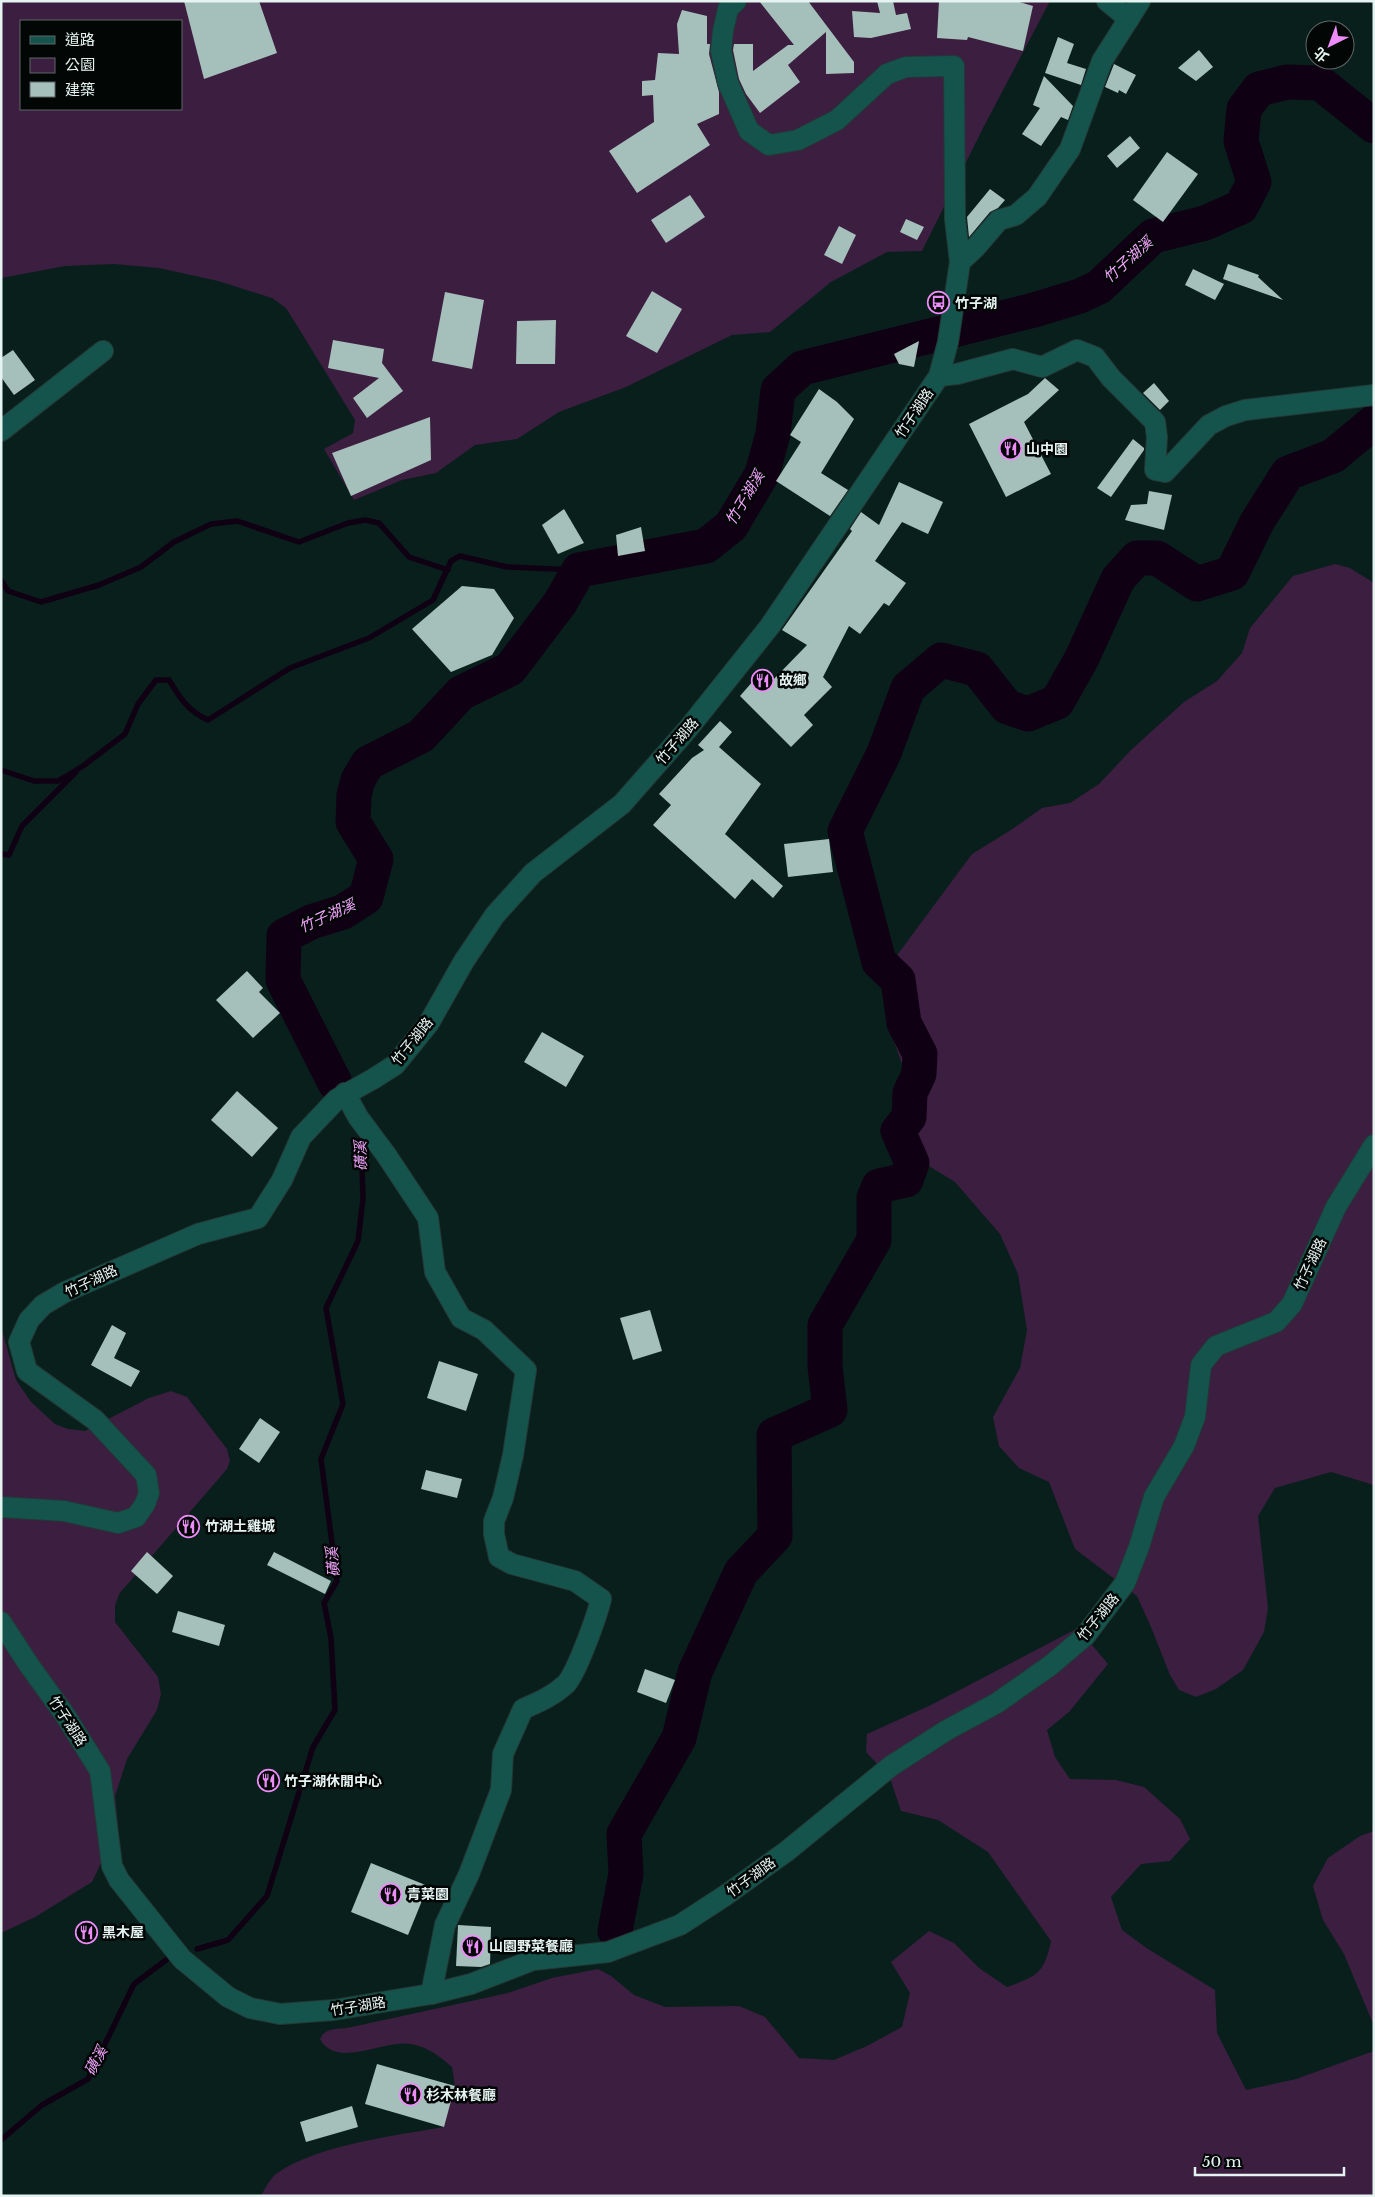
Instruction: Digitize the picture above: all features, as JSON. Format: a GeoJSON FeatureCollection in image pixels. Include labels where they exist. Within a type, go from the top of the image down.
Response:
{"type":"FeatureCollection","features":[{"type":"Feature","properties":{"kind":"street"},"geometry":{"type":"LineString","coordinates":[[736,1],[728,9],[721,51],[728,83],[749,131],[769,145],[798,140],[837,120],[887,74],[906,67],[954,66],[955,219],[960,262]]}},
{"type":"Feature","properties":{"kind":"street"},"geometry":{"type":"LineString","coordinates":[[1106,1],[1129,19]]}},
{"type":"Feature","properties":{"kind":"street"},"geometry":{"type":"LineString","coordinates":[[960,262],[976,248],[999,220],[1016,215],[1037,197],[1070,150],[1102,61],[1140,1]]}},
{"type":"Feature","properties":{"kind":"street","name":"竹子湖路"},"geometry":{"type":"LineString","coordinates":[[1,1507],[64,1511],[118,1523],[136,1516],[145,1504],[149,1493],[146,1475],[95,1420],[27,1371],[19,1342],[29,1320],[43,1305],[65,1292],[198,1234],[258,1218],[282,1180],[301,1137],[337,1099],[345,1093],[373,1080],[395,1065],[429,1023],[464,961],[495,916],[533,873],[622,804],[687,730],[770,626],[939,376],[948,342],[950,318],[960,262]]}},
{"type":"Feature","properties":{"kind":"street"},"geometry":{"type":"LineString","coordinates":[[939,376],[957,374],[1013,359],[1042,366],[1078,350],[1095,357],[1111,378],[1155,422],[1157,437],[1155,470],[1165,472],[1210,425],[1226,416],[1244,410],[1374,395]]}},
{"type":"Feature","properties":{"kind":"street"},"geometry":{"type":"LineString","coordinates":[[1,431],[103,351]]}},
{"type":"Feature","properties":{"kind":"street"},"geometry":{"type":"LineString","coordinates":[[345,1093],[358,1116],[428,1218],[435,1272],[461,1318],[484,1330],[526,1370],[513,1455],[503,1498],[494,1521],[494,1534],[499,1557],[512,1564],[575,1581],[601,1598],[597,1619],[567,1682],[548,1698],[523,1709],[503,1754],[501,1790],[469,1874],[445,1925],[431,1994]]}},
{"type":"Feature","properties":{"kind":"street","name":"竹子湖路"},"geometry":{"type":"LineString","coordinates":[[1,1622],[29,1665],[66,1715],[100,1771],[112,1866],[119,1880],[182,1959],[228,1997],[250,2008],[280,2014],[334,2010],[431,1994],[471,1984],[533,1960],[608,1952],[680,1925],[726,1895],[787,1851],[891,1766],[947,1730],[997,1703],[1051,1665],[1085,1636],[1125,1583],[1139,1547],[1154,1497],[1184,1446],[1196,1417],[1201,1365],[1216,1346],[1276,1322],[1292,1304],[1336,1207],[1374,1144]]}},
{"type":"Feature","properties":{"kind":"green space"},"geometry":{"type":"Polygon","coordinates":[[[1,1],[1050,1],[983,128],[922,251],[887,252],[831,282],[770,332],[732,335],[626,387],[559,412],[517,439],[475,445],[436,473],[402,480],[354,500],[324,449],[353,433],[355,420],[286,308],[272,298],[218,281],[159,268],[114,264],[65,266],[1,278],[1,1]]]}},
{"type":"Feature","properties":{"kind":"green space"},"geometry":{"type":"Polygon","coordinates":[[[1335,564],[1350,568],[1374,583],[1374,1485],[1331,1472],[1275,1488],[1258,1516],[1268,1608],[1264,1632],[1243,1670],[1216,1689],[1196,1697],[1179,1690],[1170,1675],[1137,1596],[1075,1549],[1049,1482],[1019,1468],[999,1446],[993,1417],[1020,1368],[1027,1330],[1018,1274],[1000,1234],[955,1182],[924,1163],[909,1140],[902,1064],[888,1025],[886,985],[898,954],[972,854],[1042,808],[1070,803],[1099,784],[1131,750],[1184,702],[1217,681],[1242,653],[1250,628],[1293,576],[1335,564]]]}},
{"type":"Feature","properties":{"kind":"green space"},"geometry":{"type":"Polygon","coordinates":[[[1,1327],[16,1380],[31,1402],[55,1424],[68,1429],[85,1431],[149,1398],[171,1391],[187,1397],[227,1449],[230,1461],[227,1469],[119,1594],[115,1606],[115,1622],[158,1677],[161,1694],[157,1710],[127,1759],[115,1796],[118,1827],[92,1882],[35,1917],[1,1933],[1,1327]]]}},
{"type":"Feature","properties":{"kind":"green space"},"geometry":{"type":"Polygon","coordinates":[[[1078,1628],[1108,1664],[1069,1712],[1047,1730],[1055,1757],[1070,1779],[1116,1780],[1144,1787],[1180,1819],[1190,1839],[1170,1861],[1141,1864],[1111,1897],[1122,1930],[1148,1949],[1215,1990],[1217,2033],[1246,2090],[1296,2079],[1374,2051],[1374,2196],[261,2196],[276,2174],[312,2156],[356,2143],[443,2127],[455,2086],[452,2067],[428,2050],[411,2044],[387,2045],[349,2053],[337,2052],[328,2048],[320,2039],[322,2035],[331,2030],[508,1993],[552,1978],[598,1969],[611,1976],[634,1995],[665,2007],[739,2006],[765,2017],[799,2058],[834,2060],[867,2046],[902,2027],[910,1993],[891,1962],[929,1931],[954,1943],[979,1968],[1007,1987],[1026,1980],[1038,1972],[1045,1961],[1051,1941],[988,1852],[938,1820],[901,1811],[890,1778],[866,1752],[867,1734],[931,1705],[1078,1628]]]}},
{"type":"Feature","properties":{"kind":"green space"},"geometry":{"type":"Polygon","coordinates":[[[1374,1831],[1374,2026],[1344,1954],[1323,1920],[1313,1886],[1328,1858],[1360,1836],[1374,1831]]]}},
{"type":"Feature","properties":{"kind":"building"},"geometry":{"type":"Polygon","coordinates":[[[184,1],[259,1],[277,53],[204,79],[184,1]]]}},
{"type":"Feature","properties":{"kind":"building"},"geometry":{"type":"Polygon","coordinates":[[[759,1],[808,1],[854,62],[854,73],[826,74],[826,32],[788,65],[800,82],[760,113],[746,94],[739,79],[733,50],[734,44],[753,44],[753,71],[788,45],[794,45],[759,1]]]}},
{"type":"Feature","properties":{"kind":"building"},"geometry":{"type":"Polygon","coordinates":[[[877,1],[893,1],[896,15],[907,13],[911,29],[871,38],[854,37],[852,11],[880,13],[877,1]]]}},
{"type":"Feature","properties":{"kind":"building"},"geometry":{"type":"Polygon","coordinates":[[[939,1],[1016,1],[1033,6],[1023,51],[968,37],[967,40],[937,38],[939,1]]]}},
{"type":"Feature","properties":{"kind":"building"},"geometry":{"type":"Polygon","coordinates":[[[682,10],[707,16],[707,44],[710,44],[709,54],[719,92],[719,114],[697,124],[710,145],[637,193],[609,151],[654,122],[653,95],[642,96],[642,81],[655,80],[658,53],[679,54],[677,24],[682,10]]]}},
{"type":"Feature","properties":{"kind":"building"},"geometry":{"type":"Polygon","coordinates":[[[1058,37],[1074,44],[1067,63],[1086,69],[1081,85],[1045,73],[1058,37]]]}},
{"type":"Feature","properties":{"kind":"building"},"geometry":{"type":"Polygon","coordinates":[[[1199,50],[1213,67],[1196,81],[1178,68],[1199,50]]]}},
{"type":"Feature","properties":{"kind":"building"},"geometry":{"type":"Polygon","coordinates":[[[1114,64],[1136,75],[1126,94],[1119,90],[1118,93],[1105,87],[1114,64]]]}},
{"type":"Feature","properties":{"kind":"building"},"geometry":{"type":"Polygon","coordinates":[[[1044,76],[1073,106],[1068,120],[1061,117],[1041,146],[1022,134],[1040,108],[1033,105],[1044,76]]]}},
{"type":"Feature","properties":{"kind":"building"},"geometry":{"type":"Polygon","coordinates":[[[1130,136],[1140,148],[1117,168],[1107,156],[1130,136]]]}},
{"type":"Feature","properties":{"kind":"building"},"geometry":{"type":"Polygon","coordinates":[[[1167,152],[1198,174],[1163,222],[1133,200],[1167,152]]]}},
{"type":"Feature","properties":{"kind":"building"},"geometry":{"type":"Polygon","coordinates":[[[990,189],[1005,200],[998,208],[990,212],[969,237],[967,217],[990,189]]]}},
{"type":"Feature","properties":{"kind":"building"},"geometry":{"type":"Polygon","coordinates":[[[690,195],[705,217],[666,243],[651,220],[690,195]]]}},
{"type":"Feature","properties":{"kind":"building"},"geometry":{"type":"Polygon","coordinates":[[[906,219],[924,227],[917,240],[900,232],[906,219]]]}},
{"type":"Feature","properties":{"kind":"building"},"geometry":{"type":"Polygon","coordinates":[[[839,226],[856,235],[842,264],[824,255],[839,226]]]}},
{"type":"Feature","properties":{"kind":"building"},"geometry":{"type":"Polygon","coordinates":[[[1228,264],[1259,275],[1258,277],[1283,300],[1223,279],[1228,264]]]}},
{"type":"Feature","properties":{"kind":"building"},"geometry":{"type":"Polygon","coordinates":[[[1193,269],[1224,284],[1215,300],[1185,285],[1193,269]]]}},
{"type":"Feature","properties":{"kind":"building"},"geometry":{"type":"Polygon","coordinates":[[[652,291],[682,309],[657,353],[626,336],[652,291]]]}},
{"type":"Feature","properties":{"kind":"building"},"geometry":{"type":"Polygon","coordinates":[[[445,292],[484,300],[472,369],[432,361],[445,292]]]}},
{"type":"Feature","properties":{"kind":"building"},"geometry":{"type":"Polygon","coordinates":[[[556,320],[555,364],[516,364],[517,321],[556,320]]]}},
{"type":"Feature","properties":{"kind":"building"},"geometry":{"type":"Polygon","coordinates":[[[333,340],[384,349],[382,363],[403,391],[367,418],[353,398],[379,378],[328,368],[333,340]]]}},
{"type":"Feature","properties":{"kind":"building"},"geometry":{"type":"Polygon","coordinates":[[[919,341],[914,367],[899,364],[894,354],[919,341]]]}},
{"type":"Feature","properties":{"kind":"building"},"geometry":{"type":"Polygon","coordinates":[[[13,350],[35,380],[14,395],[1,377],[1,358],[13,350]]]}},
{"type":"Feature","properties":{"kind":"building","name":"山中園"},"geometry":{"type":"Polygon","coordinates":[[[1045,378],[1059,390],[1024,422],[1051,474],[1006,497],[969,424],[1028,394],[1045,378]]]}},
{"type":"Feature","properties":{"kind":"building"},"geometry":{"type":"Polygon","coordinates":[[[1154,383],[1169,401],[1160,410],[1143,393],[1154,383]]]}},
{"type":"Feature","properties":{"kind":"building"},"geometry":{"type":"Polygon","coordinates":[[[819,389],[837,402],[854,419],[821,473],[848,490],[830,516],[776,481],[801,442],[790,435],[819,389]]]}},
{"type":"Feature","properties":{"kind":"building"},"geometry":{"type":"Polygon","coordinates":[[[430,417],[431,460],[351,496],[332,453],[430,417]]]}},
{"type":"Feature","properties":{"kind":"building"},"geometry":{"type":"Polygon","coordinates":[[[1133,439],[1144,450],[1111,497],[1097,488],[1133,439]]]}},
{"type":"Feature","properties":{"kind":"building"},"geometry":{"type":"Polygon","coordinates":[[[899,482],[943,502],[928,534],[902,522],[875,561],[906,583],[889,606],[884,603],[860,634],[849,626],[823,677],[832,687],[804,715],[813,725],[791,747],[740,696],[761,672],[771,682],[807,645],[782,630],[852,531],[850,529],[861,512],[879,525],[899,482]]]}},
{"type":"Feature","properties":{"kind":"building"},"geometry":{"type":"Polygon","coordinates":[[[1149,491],[1172,495],[1164,530],[1125,520],[1131,505],[1147,504],[1149,491]]]}},
{"type":"Feature","properties":{"kind":"building"},"geometry":{"type":"Polygon","coordinates":[[[564,509],[584,543],[558,554],[542,525],[564,509]]]}},
{"type":"Feature","properties":{"kind":"building"},"geometry":{"type":"Polygon","coordinates":[[[641,527],[645,551],[618,556],[616,535],[641,527]]]}},
{"type":"Feature","properties":{"kind":"building"},"geometry":{"type":"Polygon","coordinates":[[[462,586],[494,589],[514,618],[492,655],[451,672],[412,629],[462,586]]]}},
{"type":"Feature","properties":{"kind":"building"},"geometry":{"type":"Polygon","coordinates":[[[720,721],[732,732],[719,747],[761,784],[725,834],[783,886],[773,898],[752,879],[735,899],[653,825],[671,805],[659,794],[692,758],[704,750],[698,745],[720,721]]]}},
{"type":"Feature","properties":{"kind":"building"},"geometry":{"type":"Polygon","coordinates":[[[829,839],[833,872],[788,877],[784,844],[829,839]]]}},
{"type":"Feature","properties":{"kind":"building"},"geometry":{"type":"Polygon","coordinates":[[[247,971],[263,988],[259,992],[280,1013],[253,1038],[216,1000],[247,971]]]}},
{"type":"Feature","properties":{"kind":"building"},"geometry":{"type":"Polygon","coordinates":[[[542,1032],[584,1056],[566,1087],[524,1062],[542,1032]]]}},
{"type":"Feature","properties":{"kind":"building"},"geometry":{"type":"Polygon","coordinates":[[[237,1091],[278,1128],[252,1157],[211,1120],[237,1091]]]}},
{"type":"Feature","properties":{"kind":"building"},"geometry":{"type":"Polygon","coordinates":[[[650,1310],[662,1351],[633,1360],[620,1318],[650,1310]]]}},
{"type":"Feature","properties":{"kind":"building"},"geometry":{"type":"Polygon","coordinates":[[[112,1325],[126,1333],[114,1358],[140,1371],[131,1387],[91,1365],[112,1325]]]}},
{"type":"Feature","properties":{"kind":"building"},"geometry":{"type":"Polygon","coordinates":[[[439,1361],[478,1374],[466,1411],[427,1398],[439,1361]]]}},
{"type":"Feature","properties":{"kind":"building"},"geometry":{"type":"Polygon","coordinates":[[[260,1418],[280,1432],[259,1463],[239,1449],[260,1418]]]}},
{"type":"Feature","properties":{"kind":"building"},"geometry":{"type":"Polygon","coordinates":[[[426,1470],[462,1479],[457,1498],[421,1489],[426,1470]]]}},
{"type":"Feature","properties":{"kind":"building"},"geometry":{"type":"Polygon","coordinates":[[[147,1552],[173,1576],[157,1594],[131,1571],[147,1552]]]}},
{"type":"Feature","properties":{"kind":"building"},"geometry":{"type":"Polygon","coordinates":[[[274,1552],[331,1581],[325,1594],[267,1565],[274,1552]]]}},
{"type":"Feature","properties":{"kind":"building"},"geometry":{"type":"Polygon","coordinates":[[[178,1611],[225,1625],[219,1646],[172,1632],[178,1611]]]}},
{"type":"Feature","properties":{"kind":"building"},"geometry":{"type":"Polygon","coordinates":[[[645,1669],[675,1680],[666,1703],[637,1692],[645,1669]]]}},
{"type":"Feature","properties":{"kind":"building","name":"青菜園"},"geometry":{"type":"Polygon","coordinates":[[[371,1863],[428,1886],[408,1935],[351,1912],[371,1863]]]}},
{"type":"Feature","properties":{"kind":"building","name":"山園野菜餐廳"},"geometry":{"type":"Polygon","coordinates":[[[458,1925],[491,1927],[490,1964],[481,1967],[456,1966],[458,1925]]]}},
{"type":"Feature","properties":{"kind":"building","name":"杉木林餐廳"},"geometry":{"type":"Polygon","coordinates":[[[377,2064],[455,2086],[444,2127],[365,2104],[377,2064]]]}},
{"type":"Feature","properties":{"kind":"building"},"geometry":{"type":"Polygon","coordinates":[[[352,2106],[358,2127],[306,2142],[300,2122],[352,2106]]]}},
{"type":"Feature","properties":{"kind":"waterway","name":"竹子湖溪"},"geometry":{"type":"LineString","coordinates":[[335,1083],[283,980],[284,936],[311,922],[343,912],[366,897],[376,859],[353,822],[354,795],[358,780],[368,763],[421,736],[461,693],[510,669],[560,603],[579,570],[706,546],[731,526],[762,474],[773,434],[778,390],[802,368],[1034,310],[1080,296],[1099,287],[1153,236],[1205,223],[1241,207],[1254,182],[1241,141],[1244,109],[1259,89],[1287,82],[1320,83],[1374,126]]}},
{"type":"Feature","properties":{"kind":"waterway"},"geometry":{"type":"LineString","coordinates":[[615,1931],[626,1874],[624,1834],[679,1738],[695,1672],[741,1572],[775,1536],[774,1435],[830,1410],[825,1366],[825,1325],[874,1240],[874,1198],[879,1186],[906,1180],[912,1163],[898,1131],[909,1117],[910,1093],[919,1074],[920,1054],[904,1023],[898,980],[879,962],[845,831],[884,753],[908,688],[941,660],[977,669],[1007,707],[1028,714],[1057,702],[1081,660],[1118,579],[1137,558],[1157,558],[1197,584],[1232,573],[1257,522],[1288,473],[1333,456],[1374,422]]}},
{"type":"Feature","properties":{"kind":"waterway"},"geometry":{"type":"LineString","coordinates":[[1,580],[8,591],[41,602],[99,585],[141,567],[174,542],[211,524],[237,521],[299,542],[348,523],[365,520],[379,523],[409,557],[448,570]]}},
{"type":"Feature","properties":{"kind":"waterway"},"geometry":{"type":"LineString","coordinates":[[1,770],[34,781],[58,781],[83,766],[125,734],[138,704],[156,680],[169,680],[185,703],[208,720],[290,668],[369,638],[433,600],[451,561],[460,556],[507,567],[579,570]]}},
{"type":"Feature","properties":{"kind":"waterway"},"geometry":{"type":"LineString","coordinates":[[1,854],[9,855],[22,826],[76,772]]}},
{"type":"Feature","properties":{"kind":"waterway","name":"磺溪"},"geometry":{"type":"LineString","coordinates":[[197,1949],[228,1940],[267,1896],[313,1747],[335,1710],[331,1638],[324,1603],[337,1581],[321,1459],[343,1404],[326,1308],[358,1241],[363,1199],[361,1133]]}},
{"type":"Feature","properties":{"kind":"waterway","name":"磺溪"},"geometry":{"type":"LineString","coordinates":[[1,2140],[42,2105],[88,2079],[134,1984],[166,1960]]}},
{"type":"Feature","properties":{"kind":"place","name":"竹子湖"},"geometry":{"type":"Point","coordinates":[939,303]}},
{"type":"Feature","properties":{"kind":"place","name":"山中園"},"geometry":{"type":"Point","coordinates":[1010,449]}},
{"type":"Feature","properties":{"kind":"place","name":"故鄉"},"geometry":{"type":"Point","coordinates":[763,680]}},
{"type":"Feature","properties":{"kind":"place","name":"竹湖土雞城"},"geometry":{"type":"Point","coordinates":[189,1526]}},
{"type":"Feature","properties":{"kind":"place","name":"竹子湖休閒中心"},"geometry":{"type":"Point","coordinates":[268,1781]}},
{"type":"Feature","properties":{"kind":"place","name":"青菜園"},"geometry":{"type":"Point","coordinates":[391,1894]}},
{"type":"Feature","properties":{"kind":"place","name":"黑木屋"},"geometry":{"type":"Point","coordinates":[86,1932]}},
{"type":"Feature","properties":{"kind":"place","name":"山園野菜餐廳"},"geometry":{"type":"Point","coordinates":[473,1946]}},
{"type":"Feature","properties":{"kind":"place","name":"杉木林餐廳"},"geometry":{"type":"Point","coordinates":[410,2095]}}]}
